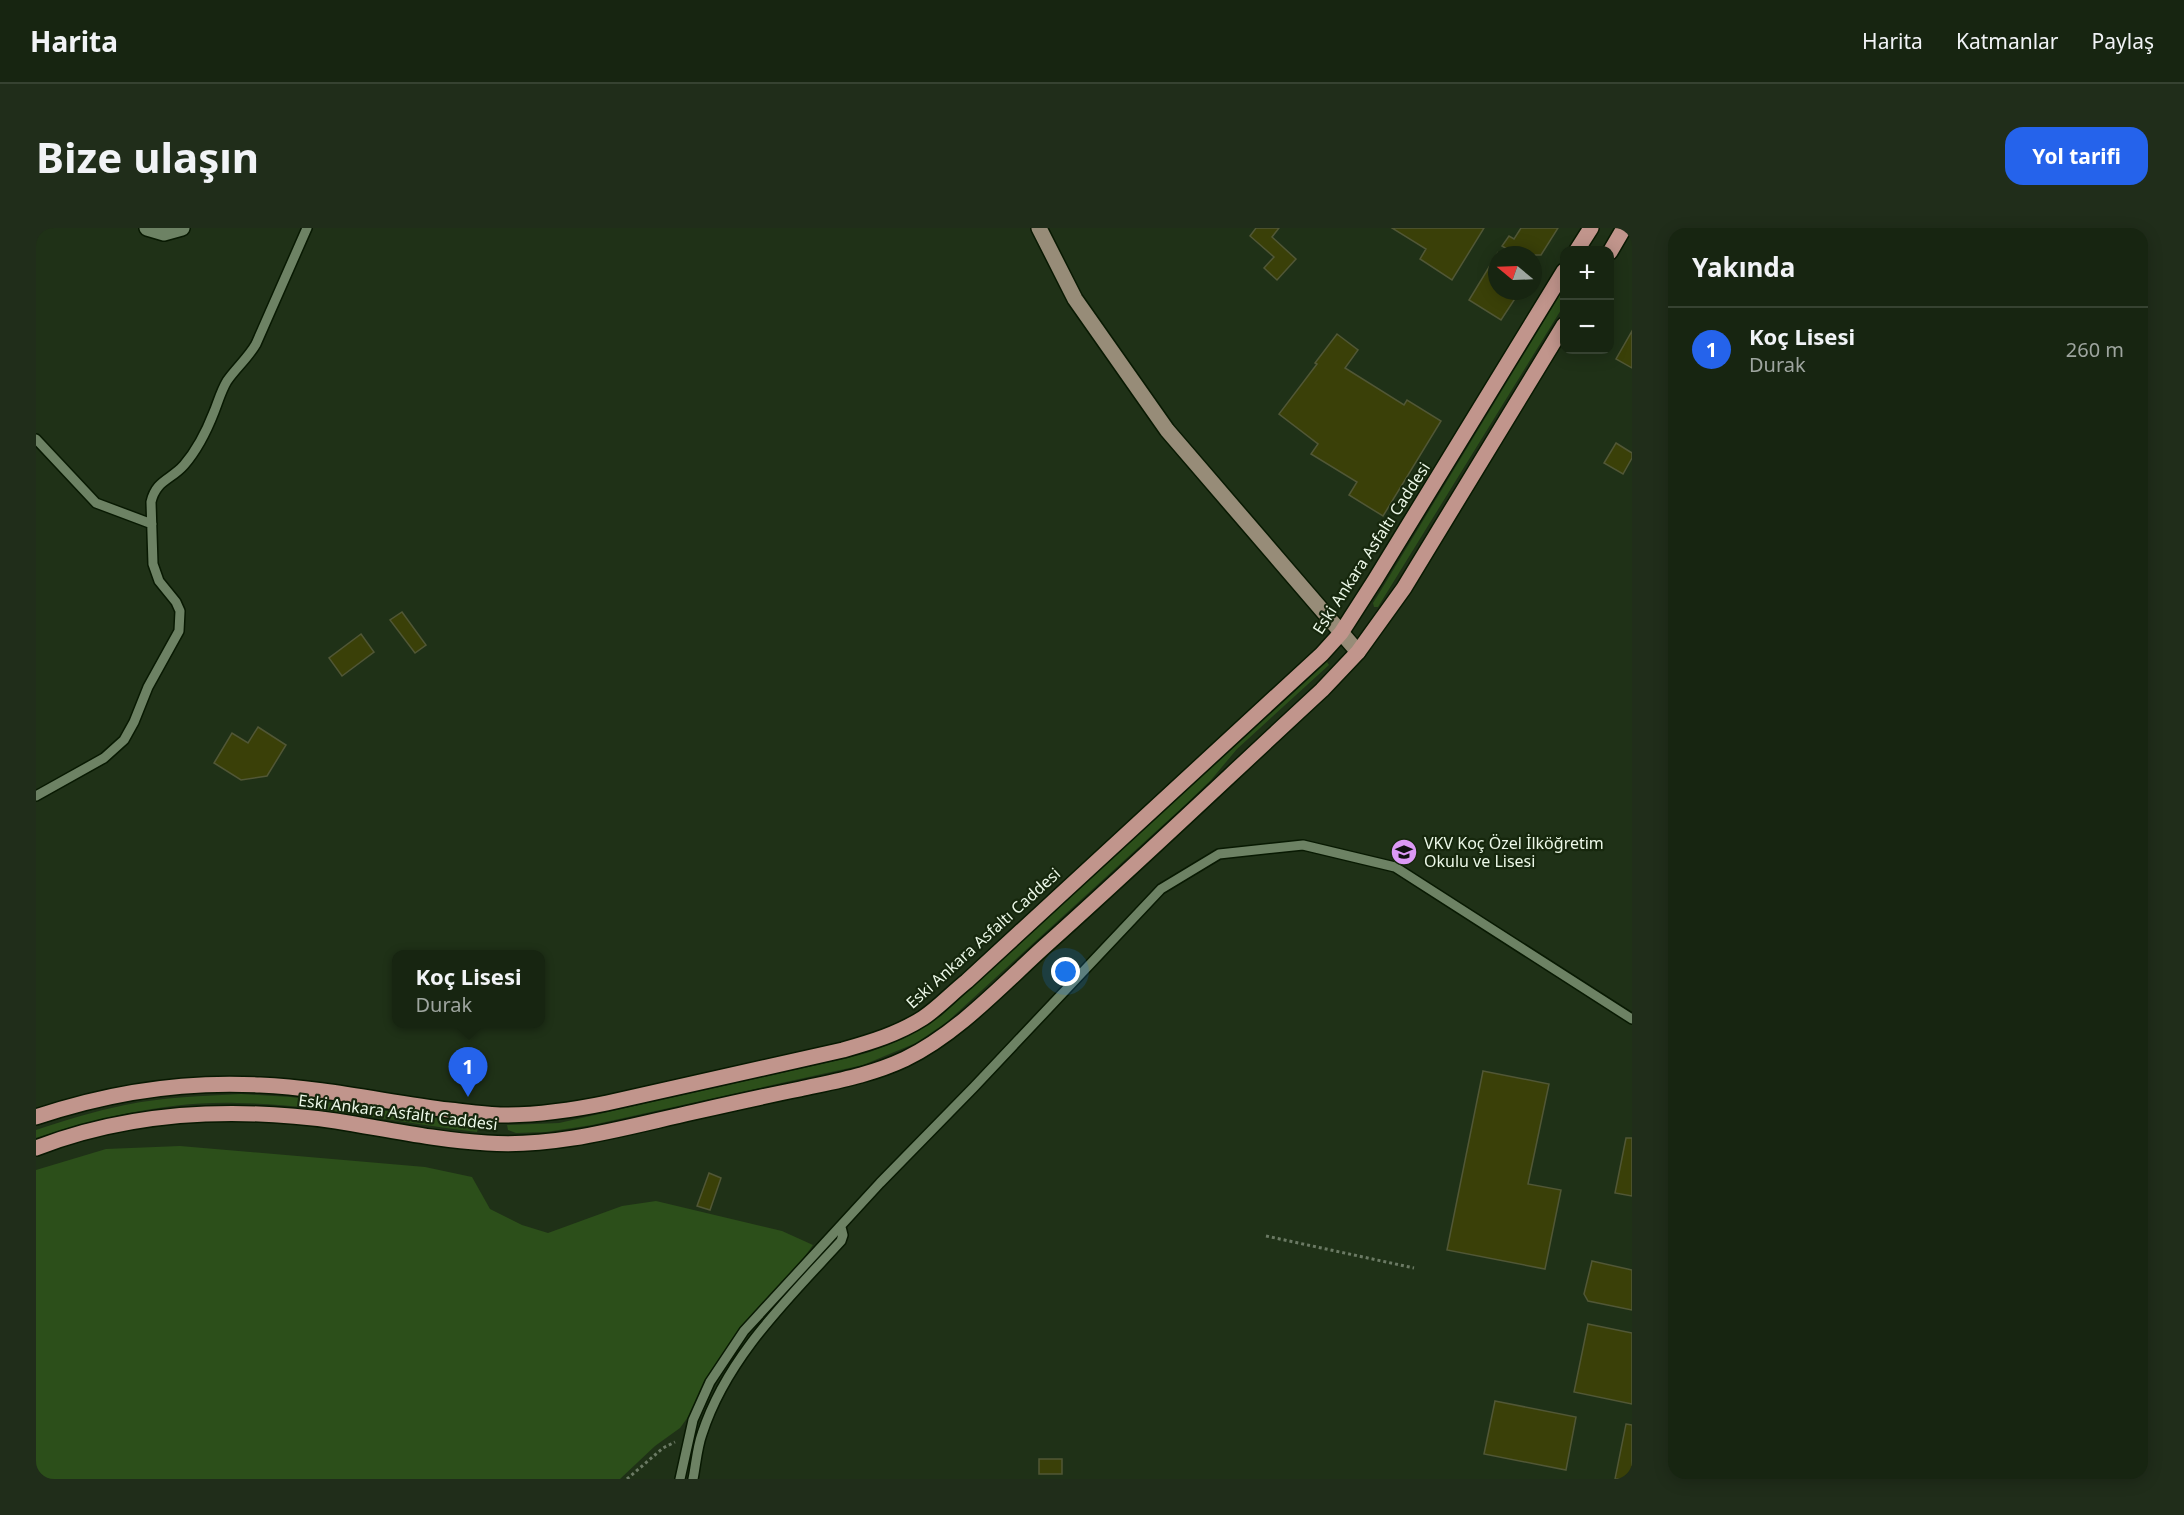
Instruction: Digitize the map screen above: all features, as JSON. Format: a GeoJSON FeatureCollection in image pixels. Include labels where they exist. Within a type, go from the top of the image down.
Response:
{"type":"FeatureCollection","features":[{"type":"Feature","properties":{"kind":"main road"},"geometry":{"type":"LineString","coordinates":[[1580,246],[1591,228]]}},
{"type":"Feature","properties":{"kind":"main road"},"geometry":{"type":"LineString","coordinates":[[1614,246],[1624,228]]}},
{"type":"Feature","properties":{"kind":"main road","name":"Eski Ankara Asfaltı Caddesi"},"geometry":{"type":"LineString","coordinates":[[36,1117],[63,1108],[139,1092],[214,1084],[261,1085],[484,1114],[534,1114],[571,1110],[879,1040],[924,1017],[1322,654],[1341,633],[1382,570],[1560,278]]}},
{"type":"Feature","properties":{"kind":"main road","name":"Eski Ankara Asfaltı Caddesi"},"geometry":{"type":"LineString","coordinates":[[36,1148],[115,1125],[195,1114],[242,1113],[333,1121],[483,1143],[546,1142],[610,1131],[844,1080],[890,1066],[936,1042],[1098,899],[1322,690],[1358,652],[1404,588],[1560,332]]}},
{"type":"Feature","properties":{"kind":"street"},"geometry":{"type":"LineString","coordinates":[[147,228],[164,233],[182,228]]}},
{"type":"Feature","properties":{"kind":"street"},"geometry":{"type":"LineString","coordinates":[[1039,228],[1076,298],[1167,430],[1358,652]]}},
{"type":"Feature","properties":{"kind":"lane"},"geometry":{"type":"LineString","coordinates":[[36,796],[104,758],[124,740],[148,687],[179,631],[180,612],[176,602],[159,581],[153,564],[151,502],[153,493],[158,485],[185,464],[195,449],[228,380],[256,344],[307,228]]}},
{"type":"Feature","properties":{"kind":"lane"},"geometry":{"type":"LineString","coordinates":[[36,439],[96,503],[152,524]]}},
{"type":"Feature","properties":{"kind":"lane"},"geometry":{"type":"LineString","coordinates":[[680,1479],[693,1420],[710,1382],[744,1331],[880,1183],[1161,889],[1219,854],[1303,845],[1395,867],[1632,1019]]}},
{"type":"Feature","properties":{"kind":"lane"},"geometry":{"type":"LineString","coordinates":[[693,1479],[701,1436],[728,1376],[755,1336],[841,1241],[843,1235],[840,1227]]}},
{"type":"Feature","properties":{"kind":"path"},"geometry":{"type":"LineString","coordinates":[[1266,1236],[1414,1268]]}},
{"type":"Feature","properties":{"kind":"path"},"geometry":{"type":"LineString","coordinates":[[627,1479],[663,1448],[688,1438]]}},
{"type":"Feature","properties":{"kind":"green space"},"geometry":{"type":"Polygon","coordinates":[[[1560,295],[1560,311],[1378,607],[1374,607],[1373,603],[1560,295]]]}},
{"type":"Feature","properties":{"kind":"green space"},"geometry":{"type":"Polygon","coordinates":[[[1327,662],[1329,665],[1237,749],[1211,780],[1185,805],[947,1022],[916,1043],[863,1065],[592,1125],[546,1132],[516,1133],[508,1130],[507,1125],[559,1123],[844,1059],[903,1039],[941,1016],[1327,662]]]}},
{"type":"Feature","properties":{"kind":"green space"},"geometry":{"type":"Polygon","coordinates":[[[241,1094],[291,1097],[462,1122],[478,1128],[477,1132],[328,1110],[267,1104],[212,1103],[135,1112],[85,1123],[36,1138],[36,1130],[114,1107],[197,1096],[241,1094]]]}},
{"type":"Feature","properties":{"kind":"green space"},"geometry":{"type":"Polygon","coordinates":[[[180,1146],[425,1167],[472,1177],[490,1209],[522,1225],[548,1233],[622,1206],[656,1201],[782,1231],[813,1245],[680,1428],[655,1446],[620,1479],[36,1479],[36,1170],[106,1149],[180,1146]]]}},
{"type":"Feature","properties":{"kind":"building"},"geometry":{"type":"Polygon","coordinates":[[[1256,228],[1279,228],[1272,237],[1296,259],[1277,280],[1264,268],[1274,257],[1250,236],[1256,228]]]}},
{"type":"Feature","properties":{"kind":"building"},"geometry":{"type":"Polygon","coordinates":[[[1392,228],[1484,228],[1452,280],[1420,259],[1426,249],[1392,228]]]}},
{"type":"Feature","properties":{"kind":"building"},"geometry":{"type":"Polygon","coordinates":[[[1521,228],[1558,228],[1542,253],[1542,246],[1502,246],[1509,236],[1514,239],[1521,228]]]}},
{"type":"Feature","properties":{"kind":"building"},"geometry":{"type":"Polygon","coordinates":[[[1488,269],[1488,300],[1514,300],[1501,320],[1469,300],[1488,269]]]}},
{"type":"Feature","properties":{"kind":"building"},"geometry":{"type":"Polygon","coordinates":[[[1632,331],[1632,368],[1616,359],[1632,331]]]}},
{"type":"Feature","properties":{"kind":"building"},"geometry":{"type":"Polygon","coordinates":[[[1337,334],[1358,350],[1345,368],[1404,405],[1407,400],[1441,421],[1383,516],[1349,495],[1357,482],[1311,454],[1318,444],[1279,414],[1337,334]]]}},
{"type":"Feature","properties":{"kind":"building"},"geometry":{"type":"Polygon","coordinates":[[[1616,443],[1632,453],[1632,458],[1623,474],[1604,463],[1616,443]]]}},
{"type":"Feature","properties":{"kind":"building"},"geometry":{"type":"Polygon","coordinates":[[[402,612],[426,645],[415,653],[390,620],[402,612]]]}},
{"type":"Feature","properties":{"kind":"building"},"geometry":{"type":"Polygon","coordinates":[[[361,634],[374,652],[342,676],[329,658],[361,634]]]}},
{"type":"Feature","properties":{"kind":"building"},"geometry":{"type":"Polygon","coordinates":[[[258,727],[286,745],[267,776],[241,780],[214,763],[232,733],[248,743],[258,727]]]}},
{"type":"Feature","properties":{"kind":"building"},"geometry":{"type":"Polygon","coordinates":[[[1483,1071],[1549,1084],[1528,1184],[1561,1190],[1545,1269],[1447,1250],[1483,1071]]]}},
{"type":"Feature","properties":{"kind":"building"},"geometry":{"type":"Polygon","coordinates":[[[1626,1138],[1632,1138],[1632,1196],[1615,1193],[1626,1138]]]}},
{"type":"Feature","properties":{"kind":"building"},"geometry":{"type":"Polygon","coordinates":[[[709,1173],[721,1178],[710,1210],[697,1206],[709,1173]]]}},
{"type":"Feature","properties":{"kind":"building"},"geometry":{"type":"Polygon","coordinates":[[[1592,1261],[1632,1270],[1632,1310],[1588,1301],[1584,1294],[1592,1261]]]}},
{"type":"Feature","properties":{"kind":"building"},"geometry":{"type":"Polygon","coordinates":[[[1588,1324],[1632,1333],[1632,1404],[1574,1392],[1588,1324]]]}},
{"type":"Feature","properties":{"kind":"building"},"geometry":{"type":"Polygon","coordinates":[[[1495,1401],[1576,1417],[1566,1470],[1484,1454],[1495,1401]]]}},
{"type":"Feature","properties":{"kind":"building"},"geometry":{"type":"Polygon","coordinates":[[[1626,1424],[1632,1425],[1632,1479],[1615,1479],[1626,1424]]]}},
{"type":"Feature","properties":{"kind":"building"},"geometry":{"type":"Polygon","coordinates":[[[1039,1459],[1062,1459],[1062,1474],[1039,1474],[1039,1459]]]}},
{"type":"Feature","properties":{"kind":"place","name":"VKV Koç Özel İlköğretim Okulu ve Lisesi"},"geometry":{"type":"Point","coordinates":[1404,852]}},
{"type":"Feature","properties":{"kind":"place","name":"Koç Lisesi"},"geometry":{"type":"Point","coordinates":[468,1097]}}]}
